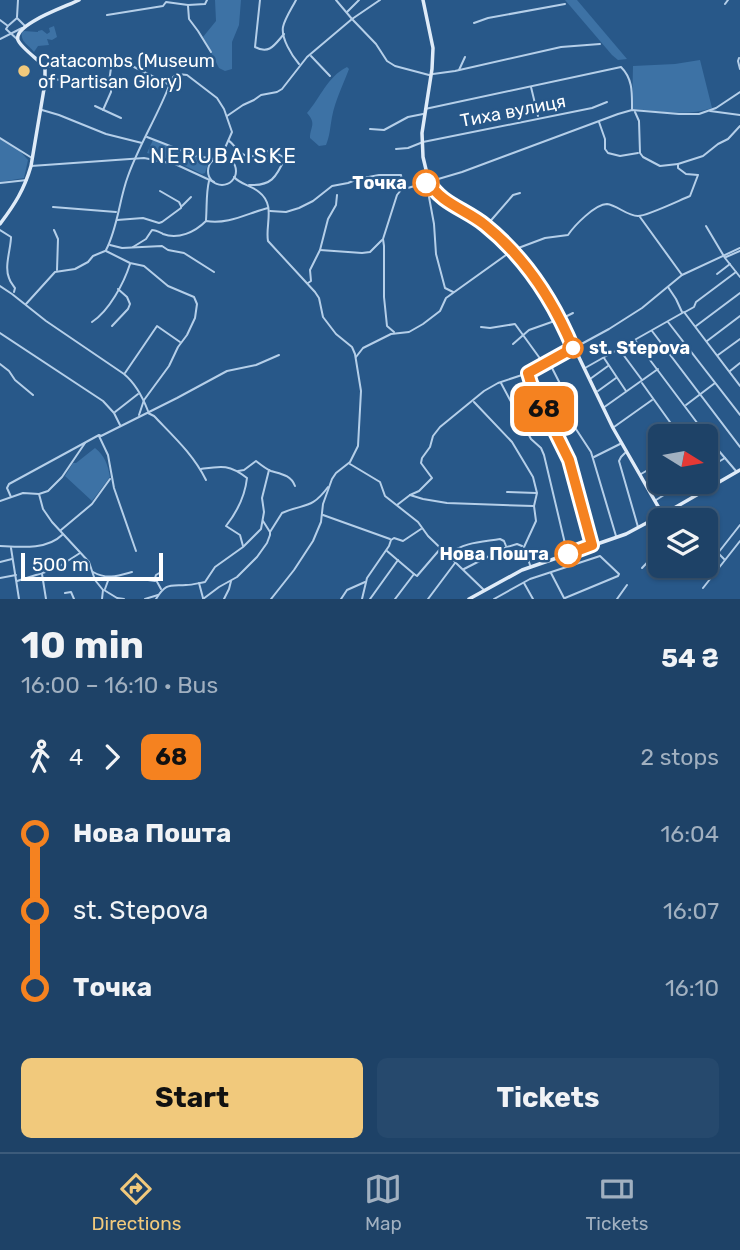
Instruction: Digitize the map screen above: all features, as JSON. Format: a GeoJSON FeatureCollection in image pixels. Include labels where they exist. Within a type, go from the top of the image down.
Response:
{"type":"FeatureCollection","features":[{"type":"Feature","properties":{"kind":"street"},"geometry":{"type":"LineString","coordinates":[[18,0],[17,18],[24,27]]}},
{"type":"Feature","properties":{"kind":"street"},"geometry":{"type":"LineString","coordinates":[[0,39],[79,0]]}},
{"type":"Feature","properties":{"kind":"street"},"geometry":{"type":"LineString","coordinates":[[107,15],[163,6],[166,1],[188,5],[205,4],[207,0]]}},
{"type":"Feature","properties":{"kind":"street"},"geometry":{"type":"LineString","coordinates":[[260,0],[255,47],[267,51],[284,34]]}},
{"type":"Feature","properties":{"kind":"street"},"geometry":{"type":"LineString","coordinates":[[296,0],[284,24],[284,34],[299,65]]}},
{"type":"Feature","properties":{"kind":"street"},"geometry":{"type":"LineString","coordinates":[[336,0],[376,44],[387,61],[395,66],[431,76],[561,47],[600,44]]}},
{"type":"Feature","properties":{"kind":"street"},"geometry":{"type":"LineString","coordinates":[[346,12],[359,0]]}},
{"type":"Feature","properties":{"kind":"street"},"geometry":{"type":"LineString","coordinates":[[227,117],[261,95],[282,89],[299,65],[310,55],[352,19],[380,0]]}},
{"type":"Feature","properties":{"kind":"street"},"geometry":{"type":"LineString","coordinates":[[423,0],[433,48],[424,111],[423,157],[429,182],[437,264],[445,288],[453,292]]}},
{"type":"Feature","properties":{"kind":"street"},"geometry":{"type":"LineString","coordinates":[[725,4],[729,0]]}},
{"type":"Feature","properties":{"kind":"street"},"geometry":{"type":"LineString","coordinates":[[474,23],[565,4]]}},
{"type":"Feature","properties":{"kind":"street"},"geometry":{"type":"LineString","coordinates":[[188,5],[189,19],[211,52]]}},
{"type":"Feature","properties":{"kind":"street"},"geometry":{"type":"LineString","coordinates":[[0,224],[28,180],[46,77],[45,67],[6,29],[17,18]]}},
{"type":"Feature","properties":{"kind":"street"},"geometry":{"type":"LineString","coordinates":[[0,20],[8,26]]}},
{"type":"Feature","properties":{"kind":"street"},"geometry":{"type":"LineString","coordinates":[[19,41],[18,35],[24,27]]}},
{"type":"Feature","properties":{"kind":"street"},"geometry":{"type":"LineString","coordinates":[[310,55],[330,76]]}},
{"type":"Feature","properties":{"kind":"street"},"geometry":{"type":"LineString","coordinates":[[456,71],[461,68],[465,57]]}},
{"type":"Feature","properties":{"kind":"street"},"geometry":{"type":"LineString","coordinates":[[739,58],[740,69]]}},
{"type":"Feature","properties":{"kind":"street"},"geometry":{"type":"LineString","coordinates":[[45,67],[112,60],[170,85]]}},
{"type":"Feature","properties":{"kind":"street"},"geometry":{"type":"LineString","coordinates":[[103,110],[111,92],[108,82],[112,60]]}},
{"type":"Feature","properties":{"kind":"street"},"geometry":{"type":"LineString","coordinates":[[370,129],[383,130],[424,111],[623,68],[632,83],[633,111],[640,126],[640,153],[646,160],[660,166],[678,164],[703,156],[728,139],[740,126]]}},
{"type":"Feature","properties":{"kind":"street"},"geometry":{"type":"LineString","coordinates":[[25,305],[57,271],[75,269],[93,256],[106,251],[127,180],[173,77],[178,74],[187,75],[222,104],[232,131],[221,157]]}},
{"type":"Feature","properties":{"kind":"street"},"geometry":{"type":"LineString","coordinates":[[46,77],[72,83]]}},
{"type":"Feature","properties":{"kind":"street"},"geometry":{"type":"LineString","coordinates":[[530,86],[538,118]]}},
{"type":"Feature","properties":{"kind":"street"},"geometry":{"type":"LineString","coordinates":[[709,111],[740,92]]}},
{"type":"Feature","properties":{"kind":"street","name":"Тиха вулиця"},"geometry":{"type":"LineString","coordinates":[[396,149],[607,103]]}},
{"type":"Feature","properties":{"kind":"street"},"geometry":{"type":"LineString","coordinates":[[94,106],[121,118]]}},
{"type":"Feature","properties":{"kind":"street"},"geometry":{"type":"LineString","coordinates":[[41,110],[106,134],[143,144]]}},
{"type":"Feature","properties":{"kind":"street"},"geometry":{"type":"LineString","coordinates":[[395,334],[387,326],[383,239],[397,195],[403,188],[462,172],[598,121],[633,111],[691,114],[709,111],[740,115]]}},
{"type":"Feature","properties":{"kind":"street"},"geometry":{"type":"LineString","coordinates":[[598,121],[608,153],[616,156],[640,153]]}},
{"type":"Feature","properties":{"kind":"street"},"geometry":{"type":"LineString","coordinates":[[146,136],[197,156],[216,159]]}},
{"type":"Feature","properties":{"kind":"street"},"geometry":{"type":"LineString","coordinates":[[0,138],[33,158]]}},
{"type":"Feature","properties":{"kind":"street"},"geometry":{"type":"LineString","coordinates":[[227,144],[230,141],[245,155],[260,155],[271,150],[285,159],[275,177],[268,183],[239,183],[234,177]]}},
{"type":"Feature","properties":{"kind":"street"},"geometry":{"type":"LineString","coordinates":[[32,166],[144,158],[175,164],[214,182],[227,184],[234,177],[234,163],[221,157],[210,164],[210,177],[214,182]]}},
{"type":"Feature","properties":{"kind":"street"},"geometry":{"type":"LineString","coordinates":[[356,353],[395,334],[409,332],[424,324],[437,314],[446,298],[453,292],[513,250],[545,238],[568,235],[581,219],[605,204],[640,216],[690,196],[698,175],[683,173],[678,164]]}},
{"type":"Feature","properties":{"kind":"street"},"geometry":{"type":"LineString","coordinates":[[134,247],[155,229],[165,235],[186,234],[206,221],[232,219],[269,209],[286,212],[313,201],[326,189],[379,175],[400,174],[403,188]]}},
{"type":"Feature","properties":{"kind":"street"},"geometry":{"type":"LineString","coordinates":[[0,183],[28,180]]}},
{"type":"Feature","properties":{"kind":"street"},"geometry":{"type":"LineString","coordinates":[[206,221],[206,191],[209,180]]}},
{"type":"Feature","properties":{"kind":"street"},"geometry":{"type":"LineString","coordinates":[[429,182],[439,196],[486,226],[513,250],[540,284],[561,318],[612,428],[660,508]]}},
{"type":"Feature","properties":{"kind":"street"},"geometry":{"type":"LineString","coordinates":[[199,583],[203,599],[230,581],[257,557],[282,513],[319,499],[336,473],[348,463],[357,450],[362,391],[356,353],[323,317],[317,295],[308,283],[268,242],[269,209],[262,194],[247,184]]}},
{"type":"Feature","properties":{"kind":"street"},"geometry":{"type":"LineString","coordinates":[[160,191],[179,202],[181,208]]}},
{"type":"Feature","properties":{"kind":"street"},"geometry":{"type":"LineString","coordinates":[[486,226],[513,195],[520,193]]}},
{"type":"Feature","properties":{"kind":"street"},"geometry":{"type":"LineString","coordinates":[[308,283],[311,281],[311,266],[320,250],[337,195]]}},
{"type":"Feature","properties":{"kind":"street"},"geometry":{"type":"LineString","coordinates":[[116,220],[143,218],[161,223],[191,197]]}},
{"type":"Feature","properties":{"kind":"street"},"geometry":{"type":"LineString","coordinates":[[53,207],[117,212]]}},
{"type":"Feature","properties":{"kind":"street"},"geometry":{"type":"LineString","coordinates":[[640,216],[682,275]]}},
{"type":"Feature","properties":{"kind":"street"},"geometry":{"type":"LineString","coordinates":[[706,226],[740,277]]}},
{"type":"Feature","properties":{"kind":"street"},"geometry":{"type":"LineString","coordinates":[[0,230],[11,237],[7,271],[15,288],[12,294]]}},
{"type":"Feature","properties":{"kind":"street"},"geometry":{"type":"LineString","coordinates":[[54,230],[58,239],[57,271]]}},
{"type":"Feature","properties":{"kind":"street"},"geometry":{"type":"LineString","coordinates":[[320,250],[370,252],[383,239]]}},
{"type":"Feature","properties":{"kind":"street"},"geometry":{"type":"LineString","coordinates":[[109,244],[118,248],[162,246],[184,253],[214,272]]}},
{"type":"Feature","properties":{"kind":"street"},"geometry":{"type":"LineString","coordinates":[[397,505],[419,491],[432,478],[421,463],[433,436],[440,427],[484,391],[544,365],[625,320],[682,275],[740,249]]}},
{"type":"Feature","properties":{"kind":"street"},"geometry":{"type":"LineString","coordinates":[[106,251],[130,263],[144,266],[168,286],[195,299],[197,308],[187,335],[144,400],[139,416]]}},
{"type":"Feature","properties":{"kind":"street"},"geometry":{"type":"LineString","coordinates":[[92,322],[111,303],[130,263]]}},
{"type":"Feature","properties":{"kind":"street"},"geometry":{"type":"LineString","coordinates":[[717,274],[730,264]]}},
{"type":"Feature","properties":{"kind":"street"},"geometry":{"type":"LineString","coordinates":[[583,369],[683,313],[736,272]]}},
{"type":"Feature","properties":{"kind":"street"},"geometry":{"type":"LineString","coordinates":[[0,286],[130,379],[144,400],[148,412],[184,447],[206,480]]}},
{"type":"Feature","properties":{"kind":"street"},"geometry":{"type":"LineString","coordinates":[[667,286],[683,313],[740,386]]}},
{"type":"Feature","properties":{"kind":"street"},"geometry":{"type":"LineString","coordinates":[[112,326],[130,304],[118,289]]}},
{"type":"Feature","properties":{"kind":"street"},"geometry":{"type":"LineString","coordinates":[[695,326],[740,293]]}},
{"type":"Feature","properties":{"kind":"street"},"geometry":{"type":"LineString","coordinates":[[513,344],[534,328],[573,313]]}},
{"type":"Feature","properties":{"kind":"street"},"geometry":{"type":"LineString","coordinates":[[706,341],[740,316]]}},
{"type":"Feature","properties":{"kind":"street"},"geometry":{"type":"LineString","coordinates":[[668,322],[740,415]]}},
{"type":"Feature","properties":{"kind":"street"},"geometry":{"type":"LineString","coordinates":[[481,327],[490,328],[513,323],[517,325],[544,365]]}},
{"type":"Feature","properties":{"kind":"street"},"geometry":{"type":"LineString","coordinates":[[124,374],[157,326],[181,342]]}},
{"type":"Feature","properties":{"kind":"street"},"geometry":{"type":"LineString","coordinates":[[652,331],[740,447]]}},
{"type":"Feature","properties":{"kind":"street"},"geometry":{"type":"LineString","coordinates":[[0,333],[103,401],[120,425]]}},
{"type":"Feature","properties":{"kind":"street"},"geometry":{"type":"LineString","coordinates":[[718,356],[740,339]]}},
{"type":"Feature","properties":{"kind":"street"},"geometry":{"type":"LineString","coordinates":[[635,340],[698,424]]}},
{"type":"Feature","properties":{"kind":"street"},"geometry":{"type":"LineString","coordinates":[[618,348],[671,424]]}},
{"type":"Feature","properties":{"kind":"street"},"geometry":{"type":"LineString","coordinates":[[11,497],[7,488],[9,484],[99,435],[227,371],[256,365],[279,355]]}},
{"type":"Feature","properties":{"kind":"street"},"geometry":{"type":"LineString","coordinates":[[603,357],[627,392]]}},
{"type":"Feature","properties":{"kind":"street"},"geometry":{"type":"LineString","coordinates":[[549,362],[576,415],[572,423],[593,458],[616,537]]}},
{"type":"Feature","properties":{"kind":"street"},"geometry":{"type":"LineString","coordinates":[[729,371],[740,363]]}},
{"type":"Feature","properties":{"kind":"street"},"geometry":{"type":"LineString","coordinates":[[0,364],[33,395]]}},
{"type":"Feature","properties":{"kind":"street"},"geometry":{"type":"LineString","coordinates":[[588,380],[609,365]]}},
{"type":"Feature","properties":{"kind":"street"},"geometry":{"type":"LineString","coordinates":[[602,408],[658,369]]}},
{"type":"Feature","properties":{"kind":"street"},"geometry":{"type":"LineString","coordinates":[[528,373],[569,460],[592,545]]}},
{"type":"Feature","properties":{"kind":"street"},"geometry":{"type":"LineString","coordinates":[[595,393],[617,378]]}},
{"type":"Feature","properties":{"kind":"street"},"geometry":{"type":"LineString","coordinates":[[501,382],[531,439],[544,455],[568,554]]}},
{"type":"Feature","properties":{"kind":"street"},"geometry":{"type":"LineString","coordinates":[[685,406],[715,383]]}},
{"type":"Feature","properties":{"kind":"street"},"geometry":{"type":"LineString","coordinates":[[114,413],[138,393]]}},
{"type":"Feature","properties":{"kind":"street"},"geometry":{"type":"LineString","coordinates":[[612,428],[653,400]]}},
{"type":"Feature","properties":{"kind":"street"},"geometry":{"type":"LineString","coordinates":[[473,401],[512,442],[533,477],[537,493],[534,506],[535,526],[524,547],[531,566]]}},
{"type":"Feature","properties":{"kind":"street"},"geometry":{"type":"LineString","coordinates":[[99,435],[108,455],[122,516],[136,551]]}},
{"type":"Feature","properties":{"kind":"street"},"geometry":{"type":"LineString","coordinates":[[0,501],[26,493],[39,494],[48,491],[62,477],[86,442]]}},
{"type":"Feature","properties":{"kind":"street"},"geometry":{"type":"LineString","coordinates":[[593,458],[621,443]]}},
{"type":"Feature","properties":{"kind":"street"},"geometry":{"type":"LineString","coordinates":[[674,508],[739,471],[718,450]]}},
{"type":"Feature","properties":{"kind":"street"},"geometry":{"type":"LineString","coordinates":[[626,452],[619,461],[639,528]]}},
{"type":"Feature","properties":{"kind":"street"},"geometry":{"type":"LineString","coordinates":[[718,462],[725,458]]}},
{"type":"Feature","properties":{"kind":"street"},"geometry":{"type":"LineString","coordinates":[[236,472],[244,470],[256,461],[269,470],[285,475],[295,486]]}},
{"type":"Feature","properties":{"kind":"street"},"geometry":{"type":"LineString","coordinates":[[348,463],[380,482],[383,494],[418,522],[484,590]]}},
{"type":"Feature","properties":{"kind":"street"},"geometry":{"type":"LineString","coordinates":[[201,470],[225,466],[246,477],[236,513],[226,526],[240,536],[243,547]]}},
{"type":"Feature","properties":{"kind":"street"},"geometry":{"type":"LineString","coordinates":[[156,599],[161,590],[173,584],[199,583],[206,580],[215,567],[256,534],[263,526],[262,498],[269,470]]}},
{"type":"Feature","properties":{"kind":"street"},"geometry":{"type":"LineString","coordinates":[[640,475],[648,470]]}},
{"type":"Feature","properties":{"kind":"street"},"geometry":{"type":"LineString","coordinates":[[61,531],[92,504],[111,477]]}},
{"type":"Feature","properties":{"kind":"street"},"geometry":{"type":"LineString","coordinates":[[271,599],[311,544],[323,514],[329,486]]}},
{"type":"Feature","properties":{"kind":"street"},"geometry":{"type":"LineString","coordinates":[[507,492],[537,493]]}},
{"type":"Feature","properties":{"kind":"street"},"geometry":{"type":"LineString","coordinates":[[39,494],[43,509],[91,564],[95,580],[104,590],[124,599]]}},
{"type":"Feature","properties":{"kind":"street"},"geometry":{"type":"LineString","coordinates":[[656,500],[665,494]]}},
{"type":"Feature","properties":{"kind":"street"},"geometry":{"type":"LineString","coordinates":[[410,495],[447,503],[534,506]]}},
{"type":"Feature","properties":{"kind":"street"},"geometry":{"type":"LineString","coordinates":[[323,514],[391,540],[395,538],[403,541],[422,529]]}},
{"type":"Feature","properties":{"kind":"street"},"geometry":{"type":"LineString","coordinates":[[262,521],[270,532]]}},
{"type":"Feature","properties":{"kind":"street"},"geometry":{"type":"LineString","coordinates":[[469,599],[531,566],[616,537],[648,523]]}},
{"type":"Feature","properties":{"kind":"street"},"geometry":{"type":"LineString","coordinates":[[725,559],[718,554],[740,525]]}},
{"type":"Feature","properties":{"kind":"street"},"geometry":{"type":"LineString","coordinates":[[256,534],[268,528]]}},
{"type":"Feature","properties":{"kind":"street"},"geometry":{"type":"LineString","coordinates":[[0,546],[36,546],[53,542],[64,534]]}},
{"type":"Feature","properties":{"kind":"street"},"geometry":{"type":"LineString","coordinates":[[448,555],[468,544],[500,539],[507,547]]}},
{"type":"Feature","properties":{"kind":"street"},"geometry":{"type":"LineString","coordinates":[[362,599],[365,582],[387,551],[391,540]]}},
{"type":"Feature","properties":{"kind":"street"},"geometry":{"type":"LineString","coordinates":[[703,588],[740,541]]}},
{"type":"Feature","properties":{"kind":"street"},"geometry":{"type":"LineString","coordinates":[[463,570],[507,547],[517,544],[524,547]]}},
{"type":"Feature","properties":{"kind":"street"},"geometry":{"type":"LineString","coordinates":[[11,547],[19,599]]}},
{"type":"Feature","properties":{"kind":"street"},"geometry":{"type":"LineString","coordinates":[[387,551],[417,576],[441,548]]}},
{"type":"Feature","properties":{"kind":"street"},"geometry":{"type":"LineString","coordinates":[[17,581],[57,568],[81,553]]}},
{"type":"Feature","properties":{"kind":"street"},"geometry":{"type":"LineString","coordinates":[[494,599],[523,582],[600,556],[619,574],[565,599],[551,573]]}},
{"type":"Feature","properties":{"kind":"street"},"geometry":{"type":"LineString","coordinates":[[0,562],[13,559]]}},
{"type":"Feature","properties":{"kind":"street"},"geometry":{"type":"LineString","coordinates":[[370,599],[398,560]]}},
{"type":"Feature","properties":{"kind":"street"},"geometry":{"type":"LineString","coordinates":[[428,599],[455,562]]}},
{"type":"Feature","properties":{"kind":"street"},"geometry":{"type":"LineString","coordinates":[[642,568],[648,562]]}},
{"type":"Feature","properties":{"kind":"street"},"geometry":{"type":"LineString","coordinates":[[161,566],[161,572],[155,576],[161,590]]}},
{"type":"Feature","properties":{"kind":"street"},"geometry":{"type":"LineString","coordinates":[[92,571],[102,577],[132,572]]}},
{"type":"Feature","properties":{"kind":"street"},"geometry":{"type":"LineString","coordinates":[[42,573],[46,599]]}},
{"type":"Feature","properties":{"kind":"street"},"geometry":{"type":"LineString","coordinates":[[395,599],[414,574]]}},
{"type":"Feature","properties":{"kind":"street"},"geometry":{"type":"LineString","coordinates":[[0,578],[16,575]]}},
{"type":"Feature","properties":{"kind":"street"},"geometry":{"type":"LineString","coordinates":[[102,599],[110,577]]}},
{"type":"Feature","properties":{"kind":"street"},"geometry":{"type":"LineString","coordinates":[[141,579],[156,581]]}},
{"type":"Feature","properties":{"kind":"street"},"geometry":{"type":"LineString","coordinates":[[224,599],[230,581]]}},
{"type":"Feature","properties":{"kind":"street"},"geometry":{"type":"LineString","coordinates":[[341,599],[347,590],[365,582]]}},
{"type":"Feature","properties":{"kind":"street"},"geometry":{"type":"LineString","coordinates":[[523,582],[533,599]]}},
{"type":"Feature","properties":{"kind":"street"},"geometry":{"type":"LineString","coordinates":[[222,585],[229,587]]}},
{"type":"Feature","properties":{"kind":"street"},"geometry":{"type":"LineString","coordinates":[[617,599],[627,585]]}},
{"type":"Feature","properties":{"kind":"street"},"geometry":{"type":"LineString","coordinates":[[65,593],[71,592],[74,599]]}},
{"type":"Feature","properties":{"kind":"street"},"geometry":{"type":"LineString","coordinates":[[145,599],[159,594]]}},
{"type":"Feature","properties":{"kind":"shaded area"},"geometry":{"type":"Polygon","coordinates":[[[215,0],[241,0],[239,25],[232,42],[232,69],[225,71],[219,68],[203,37],[216,21],[215,0]]]}},
{"type":"Feature","properties":{"kind":"shaded area"},"geometry":{"type":"Polygon","coordinates":[[[565,0],[577,0],[627,59],[618,60],[612,55],[565,0]]]}},
{"type":"Feature","properties":{"kind":"shaded area"},"geometry":{"type":"Polygon","coordinates":[[[54,26],[57,37],[47,39],[49,45],[38,46],[34,52],[22,38],[24,31],[42,30],[47,34],[50,32],[49,28],[54,26]]]}},
{"type":"Feature","properties":{"kind":"shaded area"},"geometry":{"type":"Polygon","coordinates":[[[700,60],[712,108],[683,113],[632,109],[633,66],[700,60]]]}},
{"type":"Feature","properties":{"kind":"shaded area"},"geometry":{"type":"Polygon","coordinates":[[[347,67],[349,69],[335,105],[326,145],[319,146],[310,138],[312,123],[307,113],[329,82],[347,67]]]}},
{"type":"Feature","properties":{"kind":"shaded area"},"geometry":{"type":"Polygon","coordinates":[[[0,139],[18,149],[28,160],[24,178],[0,182],[0,139]]]}},
{"type":"Feature","properties":{"kind":"shaded area"},"geometry":{"type":"Polygon","coordinates":[[[153,140],[180,150],[176,161],[147,153],[153,140]]]}},
{"type":"Feature","properties":{"kind":"shaded area"},"geometry":{"type":"Polygon","coordinates":[[[188,153],[209,161],[205,173],[179,163],[188,153]]]}},
{"type":"Feature","properties":{"kind":"shaded area"},"geometry":{"type":"Polygon","coordinates":[[[95,448],[106,461],[110,477],[92,501],[65,476],[73,463],[95,448]]]}},
{"type":"Feature","properties":{"kind":"bus line","name":"68"},"geometry":{"type":"LineString","coordinates":[[426,183],[429,182],[439,196],[486,226],[516,253],[549,297],[573,348],[528,373],[569,460],[592,545],[568,554]]}},
{"type":"Feature","properties":{"kind":"place","name":"Catacombs (Museum of Partisan Glory)"},"geometry":{"type":"Point","coordinates":[24,71]}},
{"type":"Feature","properties":{"kind":"place","name":"Точка"},"geometry":{"type":"Point","coordinates":[426,183]}},
{"type":"Feature","properties":{"kind":"place","name":"st. Stepova"},"geometry":{"type":"Point","coordinates":[573,348]}},
{"type":"Feature","properties":{"kind":"place","name":"Нова Пошта"},"geometry":{"type":"Point","coordinates":[568,554]}},
{"type":"Feature","properties":{"kind":"district","name":"NERUBAISKE"},"geometry":{"type":"Point","coordinates":[224,155]}}]}
